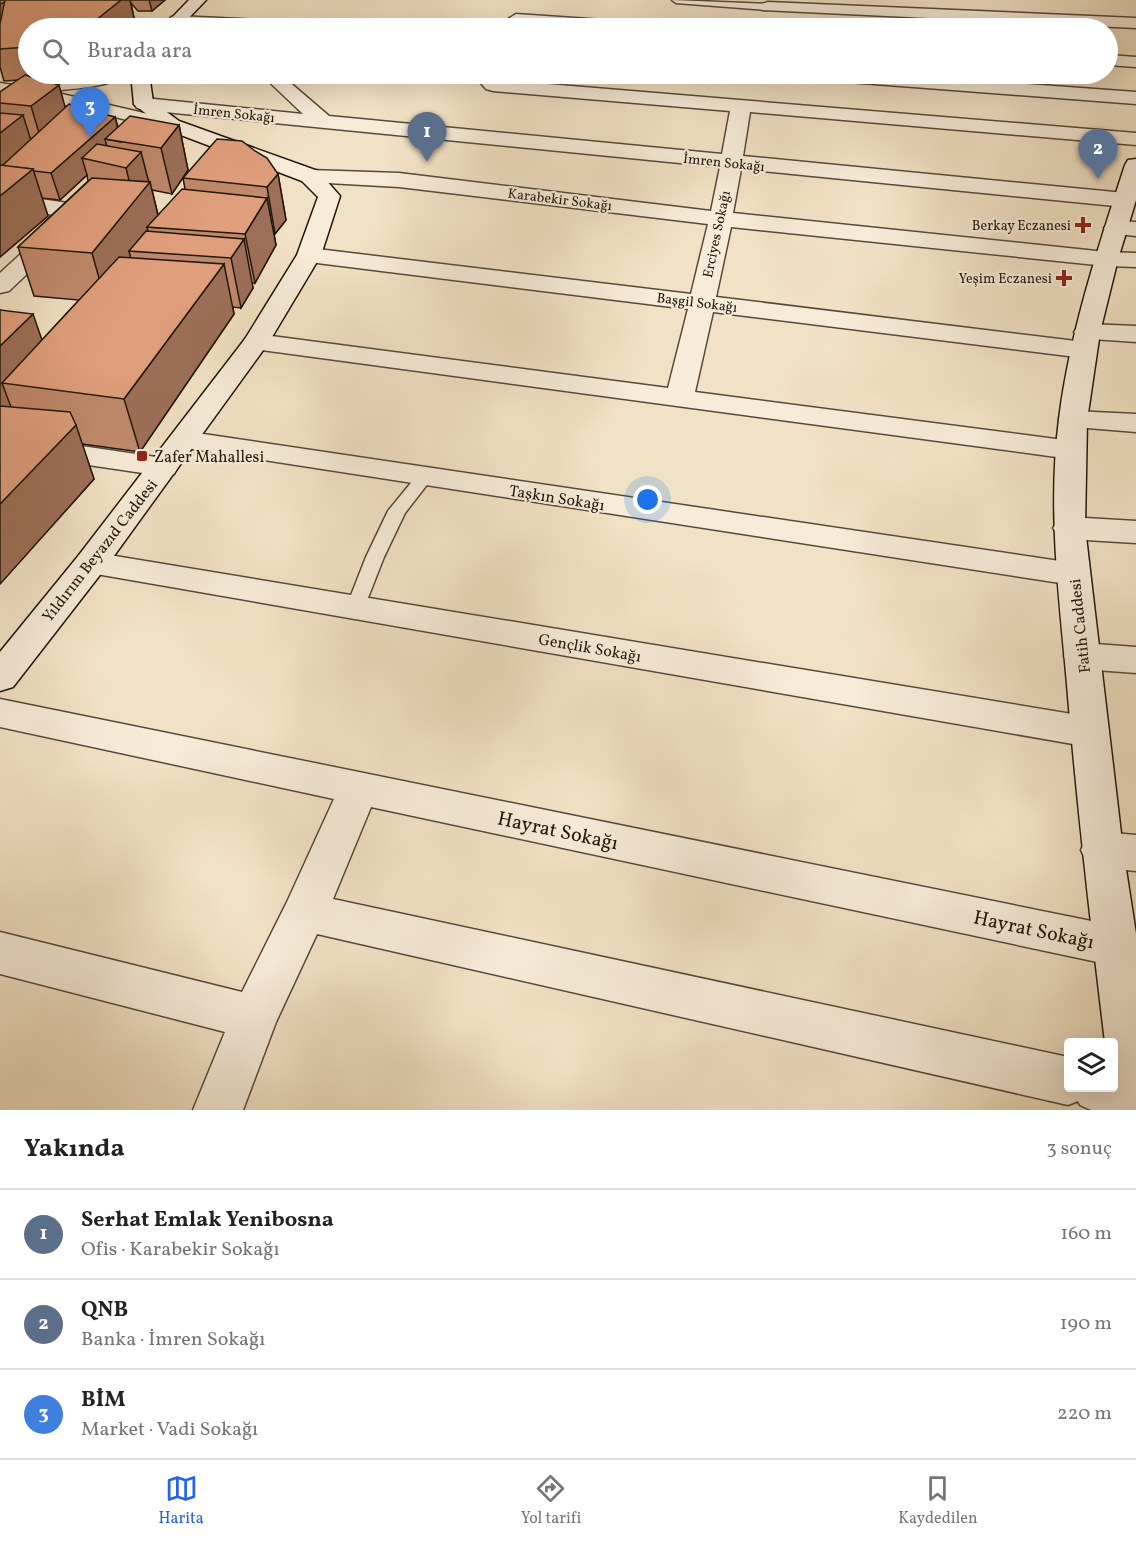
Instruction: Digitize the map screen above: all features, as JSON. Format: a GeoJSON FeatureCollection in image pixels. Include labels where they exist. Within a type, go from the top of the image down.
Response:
{"type":"FeatureCollection","features":[{"type":"Feature","properties":{"kind":"street"},"geometry":{"type":"LineString","coordinates":[[181,18],[198,0]]}},
{"type":"Feature","properties":{"kind":"street"},"geometry":{"type":"LineString","coordinates":[[517,18],[528,0]]}},
{"type":"Feature","properties":{"kind":"street"},"geometry":{"type":"LineString","coordinates":[[768,4],[1039,18]]}},
{"type":"Feature","properties":{"kind":"street"},"geometry":{"type":"LineString","coordinates":[[258,18],[272,6]]}},
{"type":"Feature","properties":{"kind":"street"},"geometry":{"type":"LineString","coordinates":[[1118,22],[1136,23]]}},
{"type":"Feature","properties":{"kind":"street"},"geometry":{"type":"LineString","coordinates":[[1118,61],[1136,62]]}},
{"type":"Feature","properties":{"kind":"street"},"geometry":{"type":"LineString","coordinates":[[0,88],[68,84]]}},
{"type":"Feature","properties":{"kind":"street"},"geometry":{"type":"LineString","coordinates":[[141,84],[144,104],[164,133]]}},
{"type":"Feature","properties":{"kind":"street","name":"İmren Sokağı"},"geometry":{"type":"LineString","coordinates":[[281,84],[324,122]]}},
{"type":"Feature","properties":{"kind":"street"},"geometry":{"type":"LineString","coordinates":[[492,84],[1136,139]]}},
{"type":"Feature","properties":{"kind":"street"},"geometry":{"type":"LineString","coordinates":[[953,84],[1136,98]]}},
{"type":"Feature","properties":{"kind":"street"},"geometry":{"type":"LineString","coordinates":[[0,88],[75,101],[236,160],[310,176],[417,157]]}},
{"type":"Feature","properties":{"kind":"street"},"geometry":{"type":"LineString","coordinates":[[0,111],[25,93]]}},
{"type":"Feature","properties":{"kind":"street","name":"İmren Sokağı"},"geometry":{"type":"LineString","coordinates":[[144,104],[324,122],[417,157],[731,163],[1128,212]]}},
{"type":"Feature","properties":{"kind":"street","name":"Erciyes Sokağı"},"geometry":{"type":"LineString","coordinates":[[680,398],[721,219],[741,105]]}},
{"type":"Feature","properties":{"kind":"street","name":"Karabekir Sokağı"},"geometry":{"type":"LineString","coordinates":[[417,157],[721,219],[1128,212]]}},
{"type":"Feature","properties":{"kind":"street","name":"Yıldırım Beyazıd Caddesi"},"geometry":{"type":"LineString","coordinates":[[0,677],[91,563],[256,342],[309,255],[329,196],[310,176]]}},
{"type":"Feature","properties":{"kind":"street"},"geometry":{"type":"LineString","coordinates":[[5,276],[97,196]]}},
{"type":"Feature","properties":{"kind":"street"},"geometry":{"type":"LineString","coordinates":[[0,200],[123,219]]}},
{"type":"Feature","properties":{"kind":"street","name":"Fatih Caddesi"},"geometry":{"type":"LineString","coordinates":[[1128,212],[1086,341],[1072,435],[1069,528],[1090,732],[1119,851],[1116,946],[1136,1094]]}},
{"type":"Feature","properties":{"kind":"street","name":"Başgil Sokağı"},"geometry":{"type":"LineString","coordinates":[[309,255],[702,303],[1086,341],[1136,334]]}},
{"type":"Feature","properties":{"kind":"street"},"geometry":{"type":"LineString","coordinates":[[256,342],[680,398],[1072,435],[1136,423]]}},
{"type":"Feature","properties":{"kind":"street"},"geometry":{"type":"LineString","coordinates":[[5,434],[163,467]]}},
{"type":"Feature","properties":{"kind":"street","name":"Taşkın Sokağı"},"geometry":{"type":"LineString","coordinates":[[183,440],[1073,574]]}},
{"type":"Feature","properties":{"kind":"street"},"geometry":{"type":"LineString","coordinates":[[1069,528],[1136,532]]}},
{"type":"Feature","properties":{"kind":"street","name":"Gençlik Sokağı"},"geometry":{"type":"LineString","coordinates":[[91,563],[1090,732]]}},
{"type":"Feature","properties":{"kind":"street"},"geometry":{"type":"LineString","coordinates":[[1082,656],[1136,660]]}},
{"type":"Feature","properties":{"kind":"street","name":"Hayrat Sokağı"},"geometry":{"type":"LineString","coordinates":[[0,713],[1116,946]]}},
{"type":"Feature","properties":{"kind":"street"},"geometry":{"type":"LineString","coordinates":[[218,1110],[254,1017],[305,912],[359,788]]}},
{"type":"Feature","properties":{"kind":"street"},"geometry":{"type":"LineString","coordinates":[[305,912],[1064,1080]]}},
{"type":"Feature","properties":{"kind":"street"},"geometry":{"type":"LineString","coordinates":[[0,953],[254,1017]]}},
{"type":"Feature","properties":{"kind":"street"},"geometry":{"type":"LineString","coordinates":[[1118,1091],[1136,1094]]}},
{"type":"Feature","properties":{"kind":"lane"},"geometry":{"type":"LineString","coordinates":[[676,0],[768,4]]}},
{"type":"Feature","properties":{"kind":"lane"},"geometry":{"type":"LineString","coordinates":[[355,608],[375,557],[398,511],[425,477]]}},
{"type":"Feature","properties":{"kind":"building"},"geometry":{"type":"Polygon","coordinates":[[[5,0],[121,0],[98,18],[18,18],[18,48],[0,49],[0,24],[5,0]]]}},
{"type":"Feature","properties":{"kind":"building"},"geometry":{"type":"Polygon","coordinates":[[[18,80],[18,84],[59,85],[31,106],[0,103],[0,92],[18,80]]]}},
{"type":"Feature","properties":{"kind":"building"},"geometry":{"type":"Polygon","coordinates":[[[69,104],[115,117],[51,173],[2,166],[69,104]]]}},
{"type":"Feature","properties":{"kind":"building"},"geometry":{"type":"Polygon","coordinates":[[[0,113],[23,115],[0,133],[0,113]]]}},
{"type":"Feature","properties":{"kind":"building"},"geometry":{"type":"Polygon","coordinates":[[[130,116],[179,125],[161,148],[105,139],[130,116]]]}},
{"type":"Feature","properties":{"kind":"building"},"geometry":{"type":"Polygon","coordinates":[[[217,139],[242,141],[267,158],[278,174],[267,187],[183,178],[217,139]]]}},
{"type":"Feature","properties":{"kind":"building"},"geometry":{"type":"Polygon","coordinates":[[[97,144],[141,152],[126,168],[82,158],[97,144]]]}},
{"type":"Feature","properties":{"kind":"building"},"geometry":{"type":"Polygon","coordinates":[[[0,165],[33,169],[0,196],[0,165]]]}},
{"type":"Feature","properties":{"kind":"building"},"geometry":{"type":"Polygon","coordinates":[[[92,178],[150,182],[92,253],[18,247],[92,178]]]}},
{"type":"Feature","properties":{"kind":"building"},"geometry":{"type":"Polygon","coordinates":[[[182,189],[267,198],[245,234],[147,227],[182,189]]]}},
{"type":"Feature","properties":{"kind":"building"},"geometry":{"type":"Polygon","coordinates":[[[146,231],[244,239],[231,258],[129,251],[146,231]]]}},
{"type":"Feature","properties":{"kind":"building"},"geometry":{"type":"Polygon","coordinates":[[[119,257],[224,264],[124,399],[2,383],[119,257]]]}},
{"type":"Feature","properties":{"kind":"building"},"geometry":{"type":"Polygon","coordinates":[[[0,310],[33,314],[0,346],[0,310]]]}},
{"type":"Feature","properties":{"kind":"building"},"geometry":{"type":"Polygon","coordinates":[[[0,406],[70,412],[76,425],[0,504],[0,406]]]}},
{"type":"Feature","properties":{"kind":"place","name":"BİM"},"geometry":{"type":"Point","coordinates":[90,137]}},
{"type":"Feature","properties":{"kind":"place","name":"Serhat Emlak Yenibosna"},"geometry":{"type":"Point","coordinates":[427,162]}},
{"type":"Feature","properties":{"kind":"place","name":"QNB"},"geometry":{"type":"Point","coordinates":[1098,179]}},
{"type":"Feature","properties":{"kind":"place","name":"Berkay Eczanesi"},"geometry":{"type":"Point","coordinates":[1083,225]}},
{"type":"Feature","properties":{"kind":"place","name":"Yeşim Eczanesi"},"geometry":{"type":"Point","coordinates":[1064,278]}},
{"type":"Feature","properties":{"kind":"place","name":"Zafer Mahallesi"},"geometry":{"type":"Point","coordinates":[142,456]}}]}
